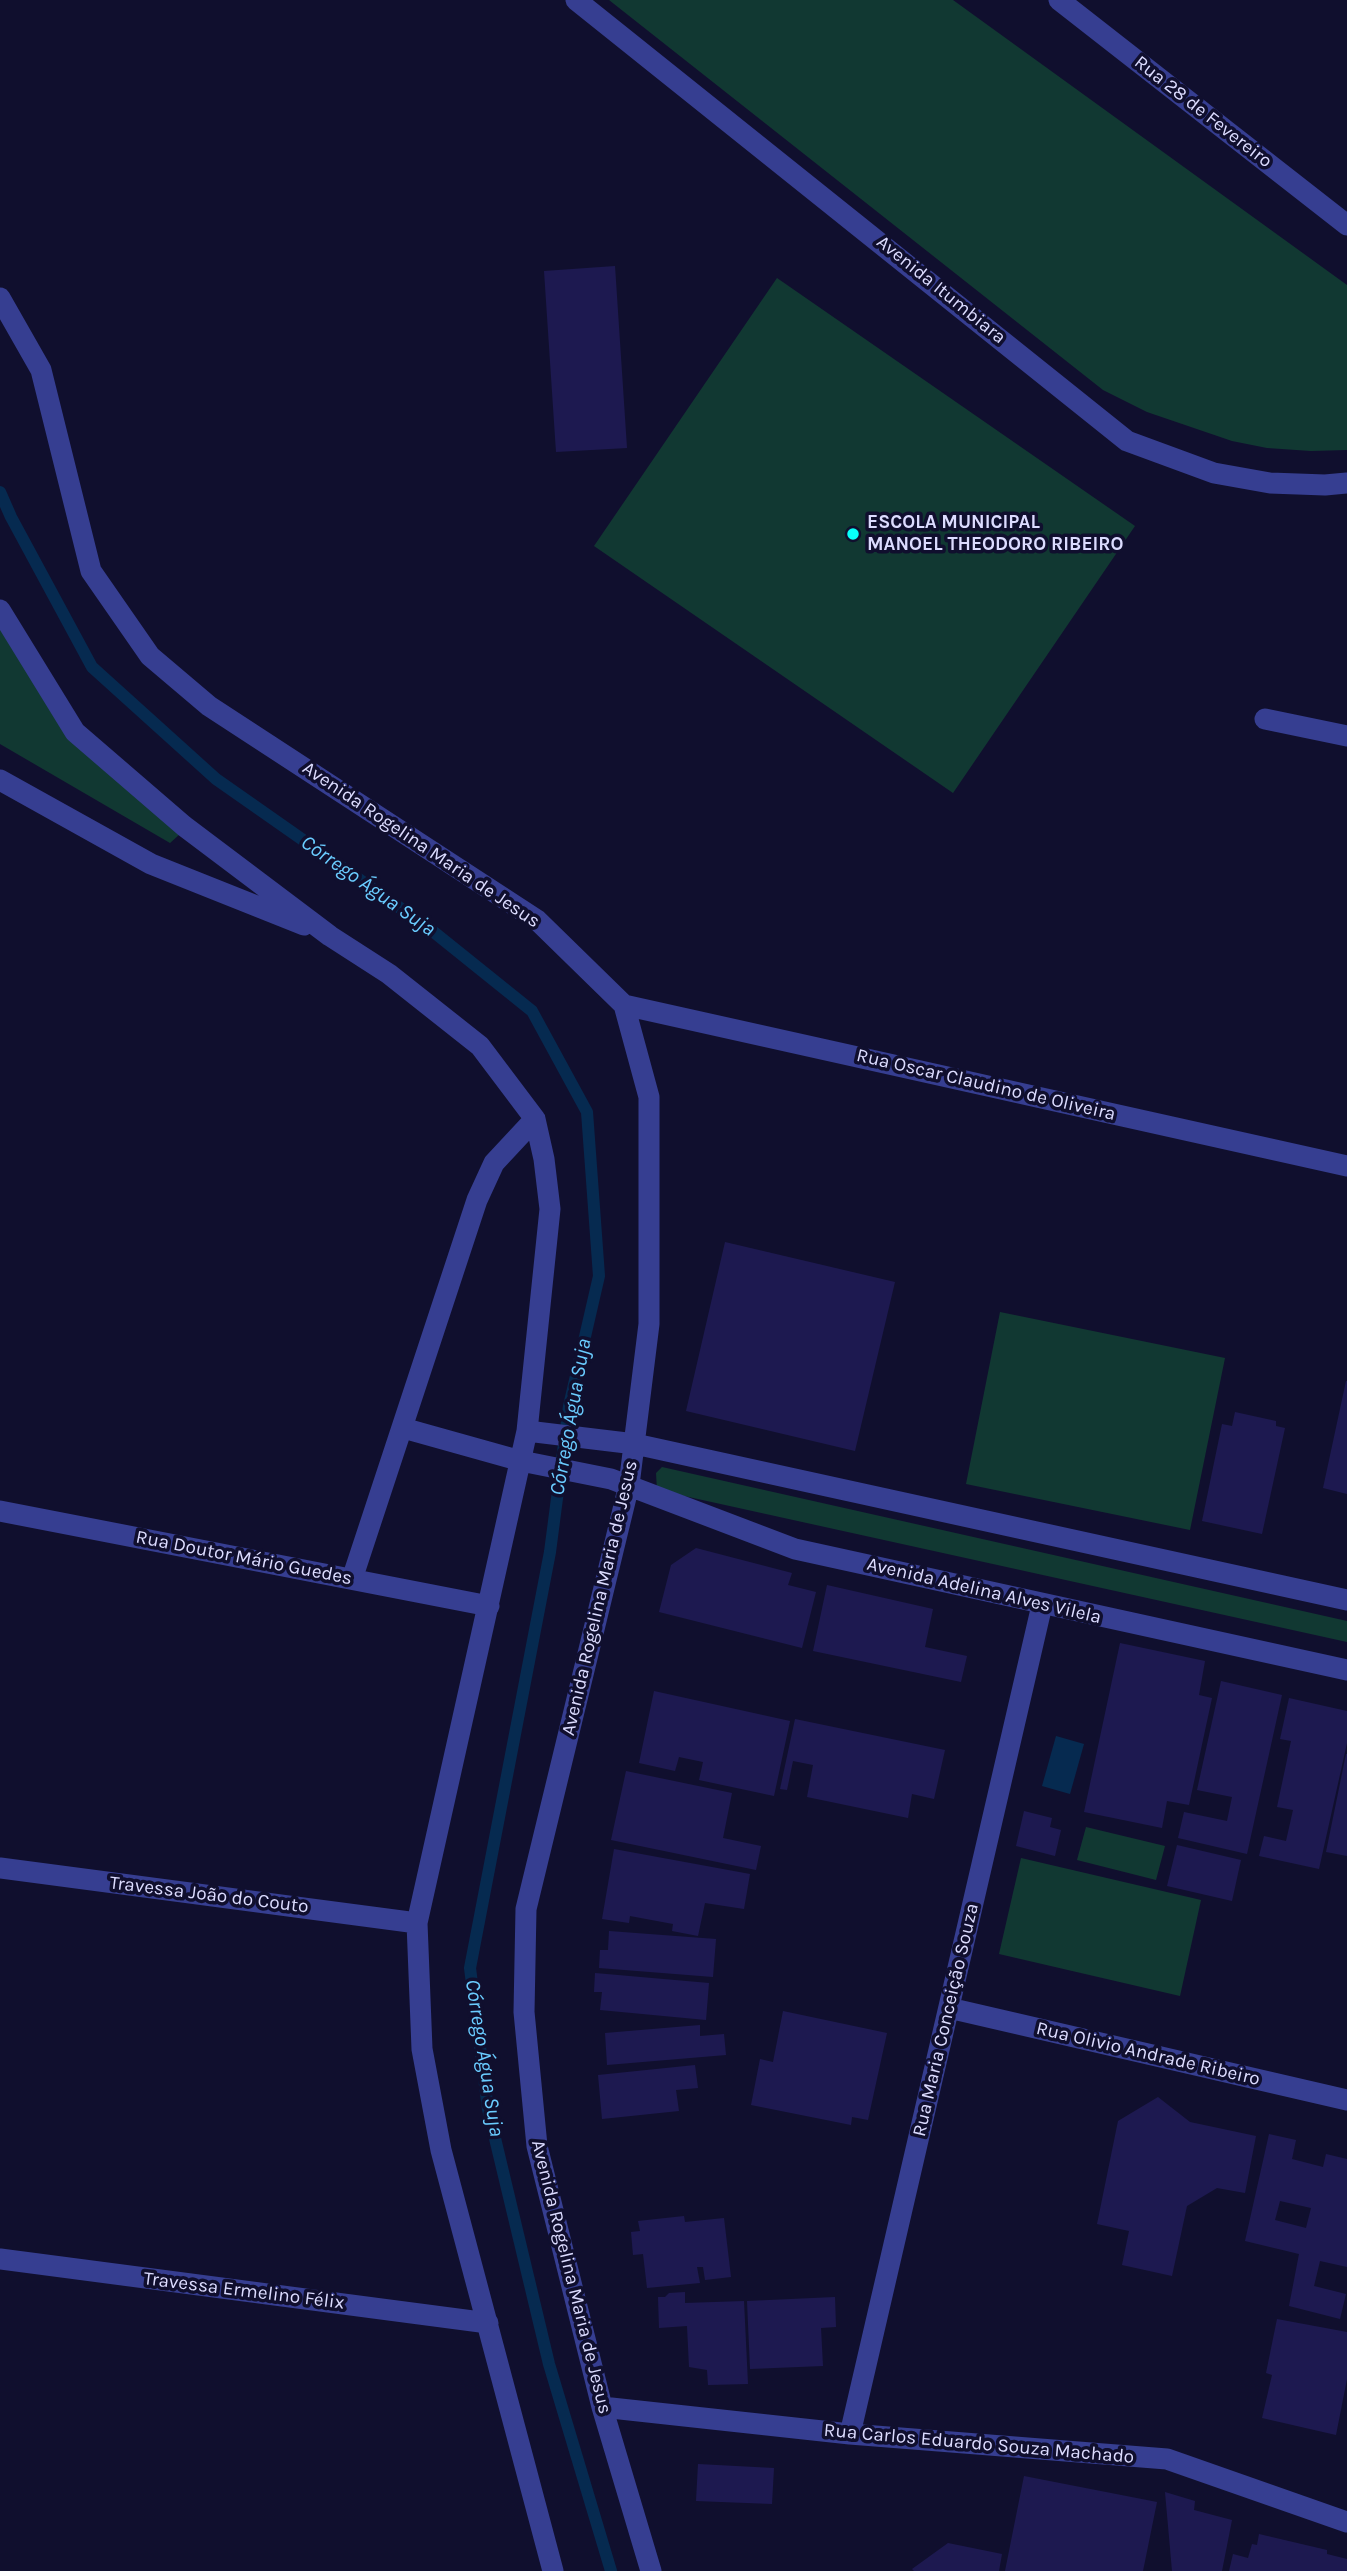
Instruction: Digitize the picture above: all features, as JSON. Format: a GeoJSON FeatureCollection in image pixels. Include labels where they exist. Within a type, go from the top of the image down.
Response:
{"type":"FeatureCollection","features":[{"type":"Feature","properties":{"kind":"street","name":"Avenida Itumbiara"},"geometry":{"type":"LineString","coordinates":[[576,0],[1127,441],[1225,475],[1270,483],[1347,483]]}},
{"type":"Feature","properties":{"kind":"street","name":"Rua 28 de Fevereiro"},"geometry":{"type":"LineString","coordinates":[[1059,0],[1347,225]]}},
{"type":"Feature","properties":{"kind":"street","name":"Avenida Rogelina Maria de Jesus"},"geometry":{"type":"LineString","coordinates":[[0,298],[41,370],[91,571],[150,656],[209,706],[537,920],[624,1005],[649,1097],[649,1325],[620,1482],[526,1909],[524,2012],[537,2146],[602,2407],[650,2571]]}},
{"type":"Feature","properties":{"kind":"street"},"geometry":{"type":"LineString","coordinates":[[0,610],[75,732],[184,826],[330,936],[389,974],[480,1046],[536,1119],[550,1209],[536,1433],[531,1463],[489,1606],[417,1923],[422,2049],[441,2150],[552,2571]]}},
{"type":"Feature","properties":{"kind":"street"},"geometry":{"type":"LineString","coordinates":[[1265,719],[1347,736]]}},
{"type":"Feature","properties":{"kind":"street"},"geometry":{"type":"LineString","coordinates":[[0,780],[151,864],[330,936]]}},
{"type":"Feature","properties":{"kind":"street","name":"Rua Oscar Claudino de Oliveira"},"geometry":{"type":"LineString","coordinates":[[624,1005],[1347,1166]]}},
{"type":"Feature","properties":{"kind":"street"},"geometry":{"type":"LineString","coordinates":[[352,1579],[477,1200],[494,1163],[536,1119]]}},
{"type":"Feature","properties":{"kind":"street","name":"Avenida Adelina Alves Vilela"},"geometry":{"type":"LineString","coordinates":[[403,1428],[531,1463],[620,1482],[795,1549],[1347,1670]]}},
{"type":"Feature","properties":{"kind":"street"},"geometry":{"type":"LineString","coordinates":[[536,1433],[627,1443],[1347,1600]]}},
{"type":"Feature","properties":{"kind":"street","name":"Rua Doutor Mário Guedes"},"geometry":{"type":"LineString","coordinates":[[0,1511],[489,1606]]}},
{"type":"Feature","properties":{"kind":"street","name":"Rua Maria Conceição Souza"},"geometry":{"type":"LineString","coordinates":[[850,2434],[1042,1605]]}},
{"type":"Feature","properties":{"kind":"street","name":"Travessa João do Couto"},"geometry":{"type":"LineString","coordinates":[[0,1868],[417,1923]]}},
{"type":"Feature","properties":{"kind":"street","name":"Rua Olivio Andrade Ribeiro"},"geometry":{"type":"LineString","coordinates":[[949,2008],[1347,2100]]}},
{"type":"Feature","properties":{"kind":"street","name":"Travessa Ermelino Félix"},"geometry":{"type":"LineString","coordinates":[[0,2259],[488,2323]]}},
{"type":"Feature","properties":{"kind":"street","name":"Rua Carlos Eduardo Souza Machado"},"geometry":{"type":"LineString","coordinates":[[602,2407],[850,2434],[1167,2459],[1347,2522]]}},
{"type":"Feature","properties":{"kind":"green space"},"geometry":{"type":"Polygon","coordinates":[[[609,0],[953,0],[1347,285],[1347,450],[1267,448],[1232,441],[1147,412],[1103,390],[609,0]]]}},
{"type":"Feature","properties":{"kind":"green space"},"geometry":{"type":"Polygon","coordinates":[[[777,278],[1135,526],[953,793],[594,546],[777,278]]]}},
{"type":"Feature","properties":{"kind":"green space"},"geometry":{"type":"Polygon","coordinates":[[[0,624],[68,736],[180,834],[170,843],[0,744],[0,624]]]}},
{"type":"Feature","properties":{"kind":"green space"},"geometry":{"type":"Polygon","coordinates":[[[1000,1312],[1225,1358],[1190,1530],[966,1484],[1000,1312]]]}},
{"type":"Feature","properties":{"kind":"green space"},"geometry":{"type":"Polygon","coordinates":[[[662,1467],[1347,1621],[1347,1642],[657,1490],[656,1473],[662,1467]]]}},
{"type":"Feature","properties":{"kind":"green space"},"geometry":{"type":"Polygon","coordinates":[[[1086,1827],[1165,1846],[1156,1880],[1077,1860],[1086,1827]]]}},
{"type":"Feature","properties":{"kind":"green space"},"geometry":{"type":"Polygon","coordinates":[[[1021,1858],[1201,1900],[1180,1996],[999,1954],[1021,1858]]]}},
{"type":"Feature","properties":{"kind":"water"},"geometry":{"type":"Polygon","coordinates":[[[1056,1736],[1084,1744],[1070,1794],[1042,1786],[1056,1736]]]}},
{"type":"Feature","properties":{"kind":"building"},"geometry":{"type":"Polygon","coordinates":[[[615,266],[627,448],[556,452],[544,271],[615,266]]]}},
{"type":"Feature","properties":{"kind":"building"},"geometry":{"type":"Polygon","coordinates":[[[725,1242],[895,1282],[855,1451],[686,1411],[725,1242]]]}},
{"type":"Feature","properties":{"kind":"building"},"geometry":{"type":"Polygon","coordinates":[[[1347,1381],[1347,1494],[1323,1488],[1347,1381]]]}},
{"type":"Feature","properties":{"kind":"building"},"geometry":{"type":"Polygon","coordinates":[[[1235,1412],[1276,1421],[1276,1426],[1285,1428],[1262,1534],[1202,1521],[1222,1424],[1232,1426],[1235,1412]]]}},
{"type":"Feature","properties":{"kind":"building"},"geometry":{"type":"Polygon","coordinates":[[[696,1548],[792,1573],[788,1585],[816,1592],[802,1648],[659,1612],[671,1565],[696,1548]]]}},
{"type":"Feature","properties":{"kind":"building"},"geometry":{"type":"Polygon","coordinates":[[[827,1585],[933,1609],[925,1647],[967,1656],[961,1682],[813,1651],[827,1585]]]}},
{"type":"Feature","properties":{"kind":"building"},"geometry":{"type":"Polygon","coordinates":[[[1120,1643],[1205,1661],[1199,1695],[1212,1698],[1189,1805],[1167,1801],[1162,1828],[1084,1812],[1120,1643]]]}},
{"type":"Feature","properties":{"kind":"building"},"geometry":{"type":"Polygon","coordinates":[[[1221,1681],[1282,1695],[1247,1854],[1178,1838],[1184,1812],[1227,1821],[1232,1797],[1197,1790],[1221,1681]]]}},
{"type":"Feature","properties":{"kind":"building"},"geometry":{"type":"Polygon","coordinates":[[[654,1691],[790,1721],[774,1796],[699,1780],[703,1762],[679,1757],[675,1771],[639,1763],[654,1691]]]}},
{"type":"Feature","properties":{"kind":"building"},"geometry":{"type":"Polygon","coordinates":[[[1289,1698],[1347,1711],[1347,1743],[1319,1869],[1259,1856],[1264,1836],[1286,1841],[1293,1810],[1277,1807],[1291,1741],[1280,1739],[1289,1698]]]}},
{"type":"Feature","properties":{"kind":"building"},"geometry":{"type":"Polygon","coordinates":[[[795,1719],[945,1750],[934,1799],[912,1794],[908,1818],[807,1797],[813,1765],[793,1761],[787,1790],[780,1789],[795,1719]]]}},
{"type":"Feature","properties":{"kind":"building"},"geometry":{"type":"Polygon","coordinates":[[[1347,1754],[1347,1856],[1326,1852],[1347,1754]]]}},
{"type":"Feature","properties":{"kind":"building"},"geometry":{"type":"Polygon","coordinates":[[[626,1771],[732,1793],[723,1838],[761,1846],[756,1870],[611,1840],[626,1771]]]}},
{"type":"Feature","properties":{"kind":"building"},"geometry":{"type":"Polygon","coordinates":[[[1024,1811],[1052,1818],[1050,1827],[1061,1830],[1055,1856],[1016,1846],[1024,1811]]]}},
{"type":"Feature","properties":{"kind":"building"},"geometry":{"type":"Polygon","coordinates":[[[1177,1845],[1241,1860],[1232,1901],[1167,1886],[1177,1845]]]}},
{"type":"Feature","properties":{"kind":"building"},"geometry":{"type":"Polygon","coordinates":[[[614,1849],[750,1874],[744,1909],[705,1903],[698,1936],[672,1931],[673,1924],[630,1916],[629,1923],[602,1919],[614,1849]]]}},
{"type":"Feature","properties":{"kind":"building"},"geometry":{"type":"Polygon","coordinates":[[[609,1931],[716,1939],[713,1977],[599,1968],[600,1950],[608,1950],[609,1931]]]}},
{"type":"Feature","properties":{"kind":"building"},"geometry":{"type":"Polygon","coordinates":[[[595,1973],[709,1983],[706,2020],[600,2010],[602,1992],[594,1992],[595,1973]]]}},
{"type":"Feature","properties":{"kind":"building"},"geometry":{"type":"Polygon","coordinates":[[[783,2011],[887,2033],[868,2120],[852,2117],[851,2125],[751,2105],[760,2059],[773,2062],[783,2011]]]}},
{"type":"Feature","properties":{"kind":"building"},"geometry":{"type":"Polygon","coordinates":[[[700,2025],[700,2036],[724,2034],[726,2055],[607,2065],[605,2033],[700,2025]]]}},
{"type":"Feature","properties":{"kind":"building"},"geometry":{"type":"Polygon","coordinates":[[[695,2065],[698,2088],[676,2090],[679,2111],[602,2119],[598,2075],[695,2065]]]}},
{"type":"Feature","properties":{"kind":"building"},"geometry":{"type":"Polygon","coordinates":[[[1158,2097],[1190,2122],[1256,2136],[1245,2193],[1217,2188],[1187,2206],[1172,2276],[1122,2265],[1129,2231],[1097,2224],[1118,2121],[1158,2097]]]}},
{"type":"Feature","properties":{"kind":"building"},"geometry":{"type":"Polygon","coordinates":[[[1269,2134],[1296,2140],[1292,2159],[1323,2167],[1326,2154],[1347,2159],[1347,2267],[1320,2261],[1314,2286],[1346,2294],[1340,2319],[1289,2306],[1299,2254],[1245,2241],[1269,2134]],[[1280,2201],[1275,2220],[1306,2228],[1311,2208],[1280,2201]]]}},
{"type":"Feature","properties":{"kind":"building"},"geometry":{"type":"Polygon","coordinates":[[[684,2216],[685,2222],[724,2218],[731,2277],[705,2280],[703,2267],[697,2267],[700,2283],[647,2288],[643,2254],[633,2255],[631,2232],[640,2231],[638,2221],[684,2216]]]}},
{"type":"Feature","properties":{"kind":"building"},"geometry":{"type":"Polygon","coordinates":[[[685,2292],[685,2303],[744,2301],[748,2384],[708,2385],[707,2370],[689,2367],[687,2326],[659,2328],[658,2297],[685,2292]]]}},
{"type":"Feature","properties":{"kind":"building"},"geometry":{"type":"Polygon","coordinates":[[[835,2297],[836,2327],[821,2328],[823,2366],[750,2369],[747,2301],[835,2297]]]}},
{"type":"Feature","properties":{"kind":"building"},"geometry":{"type":"Polygon","coordinates":[[[1277,2319],[1347,2332],[1347,2379],[1336,2435],[1262,2418],[1272,2375],[1266,2373],[1277,2319]]]}},
{"type":"Feature","properties":{"kind":"building"},"geometry":{"type":"Polygon","coordinates":[[[698,2464],[774,2468],[772,2504],[696,2501],[698,2464]]]}},
{"type":"Feature","properties":{"kind":"building"},"geometry":{"type":"Polygon","coordinates":[[[1024,2476],[1157,2502],[1143,2571],[1005,2571],[1024,2476]]]}},
{"type":"Feature","properties":{"kind":"building"},"geometry":{"type":"Polygon","coordinates":[[[1165,2492],[1195,2501],[1194,2510],[1232,2520],[1222,2571],[1172,2571],[1165,2492]]]}},
{"type":"Feature","properties":{"kind":"building"},"geometry":{"type":"Polygon","coordinates":[[[1259,2534],[1327,2550],[1327,2554],[1347,2559],[1347,2571],[1229,2571],[1233,2554],[1248,2558],[1252,2544],[1257,2545],[1259,2534]]]}},
{"type":"Feature","properties":{"kind":"building"},"geometry":{"type":"Polygon","coordinates":[[[948,2543],[1002,2554],[999,2571],[912,2569],[948,2543]]]}},
{"type":"Feature","properties":{"kind":"waterway","name":"Córrego Água Suja"},"geometry":{"type":"LineString","coordinates":[[0,492],[92,667],[216,779],[430,929],[532,1011],[587,1112],[599,1276],[569,1406],[550,1552],[470,1968],[488,2109],[549,2364],[611,2571]]}},
{"type":"Feature","properties":{"kind":"place","name":"ESCOLA MUNICIPAL MANOEL THEODORO RIBEIRO"},"geometry":{"type":"Point","coordinates":[853,534]}}]}
